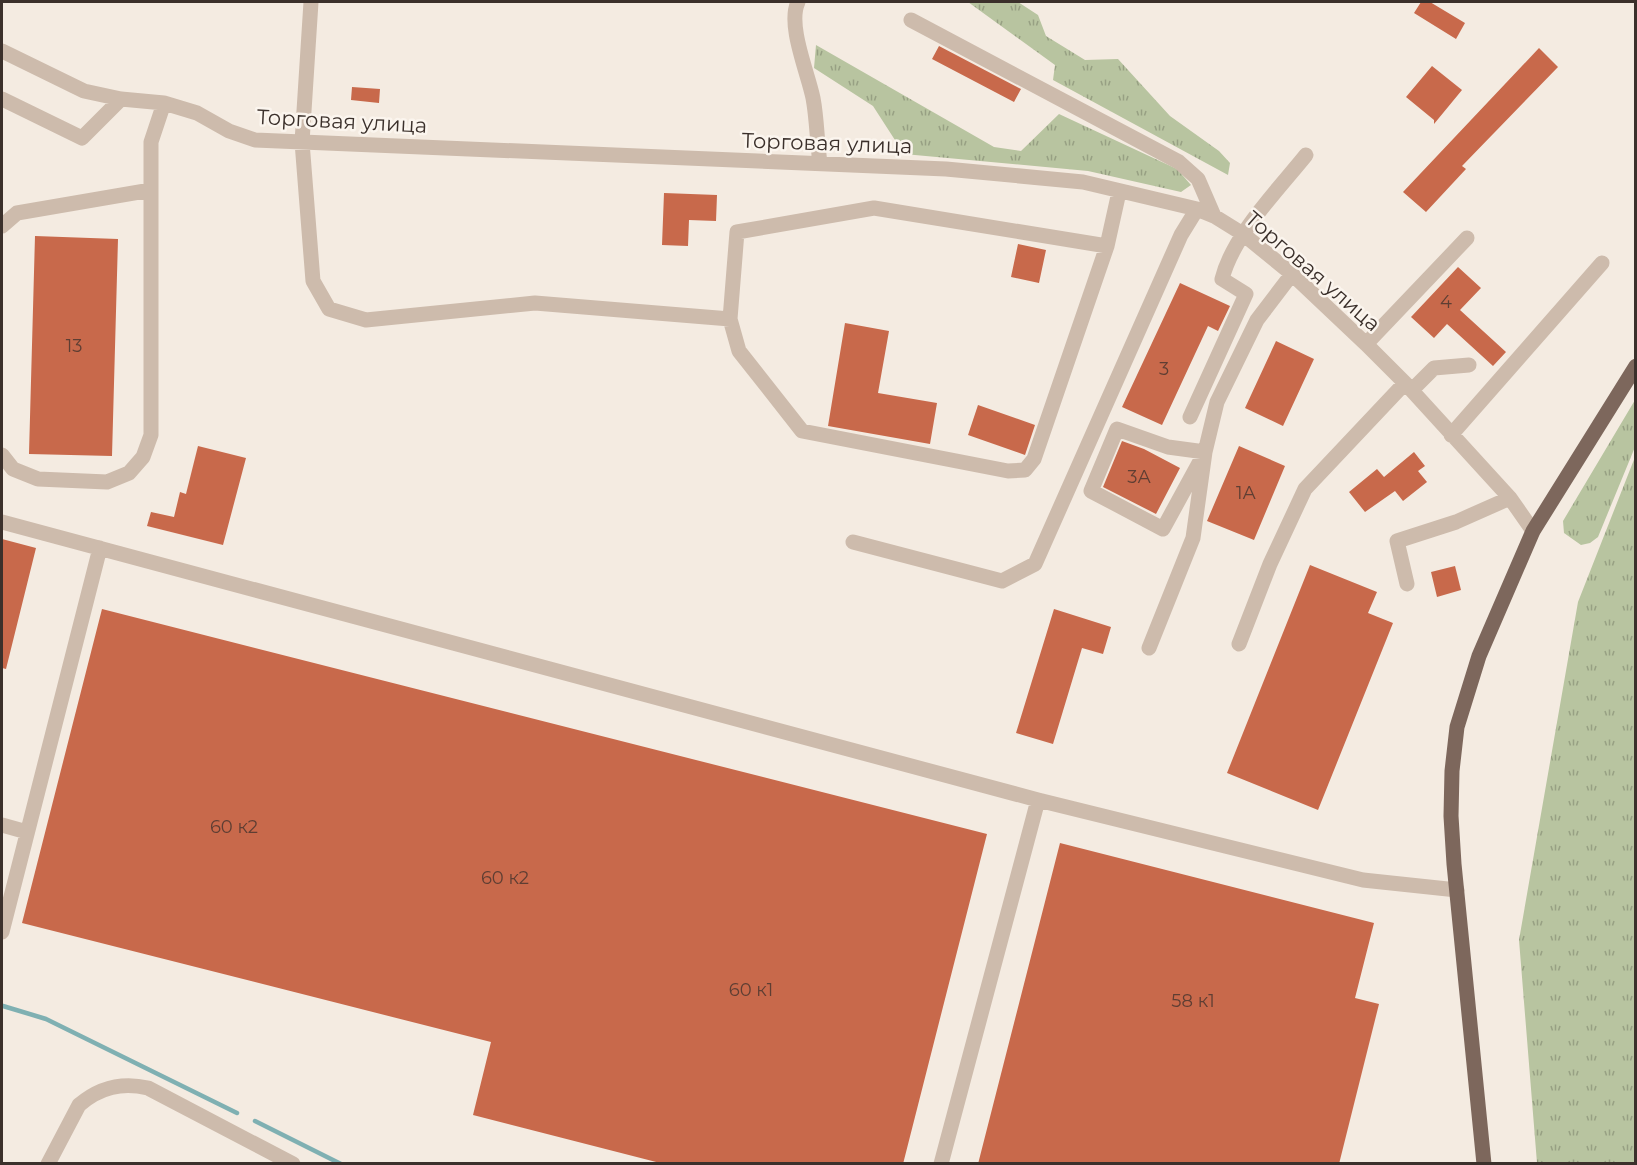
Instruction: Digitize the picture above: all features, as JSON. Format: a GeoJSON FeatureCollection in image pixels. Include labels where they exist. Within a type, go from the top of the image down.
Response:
{"type":"FeatureCollection","features":[{"type":"Feature","properties":{"kind":"main road"},"geometry":{"type":"LineString","coordinates":[[1484,1164],[1451,816],[1452,771],[1457,727],[1479,656],[1533,531],[1635,366]]}},
{"type":"Feature","properties":{"kind":"street"},"geometry":{"type":"LineString","coordinates":[[311,2],[302,142],[313,281],[330,309],[366,320],[535,303],[730,319]]}},
{"type":"Feature","properties":{"kind":"street"},"geometry":{"type":"LineString","coordinates":[[798,2],[795,26],[813,98],[820,163]]}},
{"type":"Feature","properties":{"kind":"street"},"geometry":{"type":"LineString","coordinates":[[911,20],[1179,162],[1198,179],[1214,216]]}},
{"type":"Feature","properties":{"kind":"street","name":"Торговая улица"},"geometry":{"type":"LineString","coordinates":[[2,51],[84,92],[121,99],[164,103],[197,113],[229,131],[255,140],[957,170],[1083,182],[1197,209],[1214,216],[1243,234],[1292,274],[1366,344],[1409,387],[1510,498],[1533,531]]}},
{"type":"Feature","properties":{"kind":"street"},"geometry":{"type":"LineString","coordinates":[[2,99],[82,138],[121,99]]}},
{"type":"Feature","properties":{"kind":"street"},"geometry":{"type":"LineString","coordinates":[[2,455],[13,469],[39,479],[107,482],[129,473],[143,457],[151,435],[151,142],[164,103]]}},
{"type":"Feature","properties":{"kind":"street"},"geometry":{"type":"LineString","coordinates":[[1190,417],[1246,294],[1222,279],[1225,264],[1243,234],[1306,155]]}},
{"type":"Feature","properties":{"kind":"street"},"geometry":{"type":"LineString","coordinates":[[2,226],[16,213],[151,190]]}},
{"type":"Feature","properties":{"kind":"street"},"geometry":{"type":"LineString","coordinates":[[1107,246],[874,208],[737,232],[730,319],[739,351],[802,431],[1008,471],[1025,470],[1034,459],[1107,246],[1119,192]]}},
{"type":"Feature","properties":{"kind":"street"},"geometry":{"type":"LineString","coordinates":[[853,542],[1002,581],[1035,564],[1181,235],[1197,209]]}},
{"type":"Feature","properties":{"kind":"street"},"geometry":{"type":"LineString","coordinates":[[1366,344],[1467,238]]}},
{"type":"Feature","properties":{"kind":"street"},"geometry":{"type":"LineString","coordinates":[[1451,435],[1602,263]]}},
{"type":"Feature","properties":{"kind":"street"},"geometry":{"type":"LineString","coordinates":[[1149,648],[1193,538],[1205,452],[1217,402],[1257,320],[1292,274]]}},
{"type":"Feature","properties":{"kind":"street"},"geometry":{"type":"LineString","coordinates":[[1239,644],[1270,564],[1305,489],[1409,387],[1434,368],[1469,365]]}},
{"type":"Feature","properties":{"kind":"street"},"geometry":{"type":"LineString","coordinates":[[1117,429],[1168,447],[1205,452],[1163,529],[1091,491],[1117,429]]}},
{"type":"Feature","properties":{"kind":"street"},"geometry":{"type":"LineString","coordinates":[[1407,584],[1397,541],[1456,522],[1510,498]]}},
{"type":"Feature","properties":{"kind":"street"},"geometry":{"type":"LineString","coordinates":[[2,522],[1038,800],[1363,880],[1457,890]]}},
{"type":"Feature","properties":{"kind":"street"},"geometry":{"type":"LineString","coordinates":[[2,932],[100,548]]}},
{"type":"Feature","properties":{"kind":"street"},"geometry":{"type":"LineString","coordinates":[[941,1164],[1038,800]]}},
{"type":"Feature","properties":{"kind":"street"},"geometry":{"type":"LineString","coordinates":[[2,825],[27,832]]}},
{"type":"Feature","properties":{"kind":"street"},"geometry":{"type":"LineString","coordinates":[[48,1164],[79,1105],[106,1088],[127,1084],[148,1088],[293,1164]]}},
{"type":"Feature","properties":{"kind":"green space"},"geometry":{"type":"Polygon","coordinates":[[[968,2],[1018,2],[1038,15],[1046,36],[1085,60],[1118,59],[1170,116],[1219,151],[1230,163],[1228,175],[1053,80],[1055,65],[968,2]]]}},
{"type":"Feature","properties":{"kind":"green space"},"geometry":{"type":"Polygon","coordinates":[[[816,45],[994,147],[1021,151],[1059,114],[1177,169],[1191,185],[1181,192],[1088,171],[904,154],[873,106],[814,68],[816,45]]]}},
{"type":"Feature","properties":{"kind":"green space"},"geometry":{"type":"Polygon","coordinates":[[[1635,400],[1635,447],[1598,537],[1590,543],[1581,545],[1564,533],[1563,521],[1635,400]]]}},
{"type":"Feature","properties":{"kind":"green space"},"geometry":{"type":"Polygon","coordinates":[[[1635,457],[1635,1163],[1537,1163],[1519,940],[1578,602],[1635,457]]]}},
{"type":"Feature","properties":{"kind":"building"},"geometry":{"type":"Polygon","coordinates":[[[1421,2],[1430,2],[1465,23],[1456,39],[1414,13],[1421,2]]]}},
{"type":"Feature","properties":{"kind":"building"},"geometry":{"type":"Polygon","coordinates":[[[939,46],[1021,89],[1014,102],[932,59],[939,46]]]}},
{"type":"Feature","properties":{"kind":"building"},"geometry":{"type":"Polygon","coordinates":[[[1539,48],[1558,67],[1462,166],[1466,169],[1426,212],[1403,192],[1539,48]]]}},
{"type":"Feature","properties":{"kind":"building"},"geometry":{"type":"Polygon","coordinates":[[[1432,66],[1462,90],[1434,124],[1434,120],[1406,97],[1432,66]]]}},
{"type":"Feature","properties":{"kind":"building"},"geometry":{"type":"Polygon","coordinates":[[[352,87],[380,89],[379,103],[351,100],[352,87]]]}},
{"type":"Feature","properties":{"kind":"building"},"geometry":{"type":"Polygon","coordinates":[[[664,193],[717,195],[716,221],[689,220],[688,246],[662,245],[664,193]]]}},
{"type":"Feature","properties":{"kind":"building"},"geometry":{"type":"Polygon","coordinates":[[[35,236],[118,239],[112,456],[29,454],[35,236]]]}},
{"type":"Feature","properties":{"kind":"building"},"geometry":{"type":"Polygon","coordinates":[[[1018,244],[1046,250],[1039,283],[1011,277],[1018,244]]]}},
{"type":"Feature","properties":{"kind":"building"},"geometry":{"type":"Polygon","coordinates":[[[1458,267],[1481,288],[1460,310],[1506,352],[1493,366],[1447,324],[1434,338],[1411,317],[1458,267]]]}},
{"type":"Feature","properties":{"kind":"building"},"geometry":{"type":"Polygon","coordinates":[[[1180,283],[1230,306],[1218,331],[1208,326],[1162,425],[1122,407],[1180,283]]]}},
{"type":"Feature","properties":{"kind":"building"},"geometry":{"type":"Polygon","coordinates":[[[845,323],[889,331],[878,393],[937,403],[930,444],[828,426],[845,323]]]}},
{"type":"Feature","properties":{"kind":"building"},"geometry":{"type":"Polygon","coordinates":[[[1276,341],[1314,359],[1283,426],[1245,408],[1276,341]]]}},
{"type":"Feature","properties":{"kind":"building"},"geometry":{"type":"Polygon","coordinates":[[[978,405],[1035,425],[1025,455],[968,435],[978,405]]]}},
{"type":"Feature","properties":{"kind":"building"},"geometry":{"type":"Polygon","coordinates":[[[1122,441],[1144,449],[1180,468],[1156,514],[1103,487],[1122,441]]]}},
{"type":"Feature","properties":{"kind":"building"},"geometry":{"type":"Polygon","coordinates":[[[198,446],[246,458],[223,545],[147,526],[151,512],[174,517],[180,492],[186,494],[198,446]]]}},
{"type":"Feature","properties":{"kind":"building"},"geometry":{"type":"Polygon","coordinates":[[[1239,446],[1285,466],[1254,540],[1207,521],[1239,446]]]}},
{"type":"Feature","properties":{"kind":"building"},"geometry":{"type":"Polygon","coordinates":[[[1414,452],[1425,466],[1418,471],[1427,482],[1403,501],[1395,491],[1365,512],[1349,492],[1377,469],[1384,477],[1414,452]]]}},
{"type":"Feature","properties":{"kind":"building"},"geometry":{"type":"Polygon","coordinates":[[[2,539],[36,548],[6,669],[2,668],[2,539]]]}},
{"type":"Feature","properties":{"kind":"building"},"geometry":{"type":"Polygon","coordinates":[[[1310,565],[1377,592],[1368,613],[1393,623],[1318,810],[1227,773],[1310,565]]]}},
{"type":"Feature","properties":{"kind":"building"},"geometry":{"type":"Polygon","coordinates":[[[1455,566],[1461,590],[1437,597],[1431,572],[1455,566]]]}},
{"type":"Feature","properties":{"kind":"building"},"geometry":{"type":"Polygon","coordinates":[[[102,609],[987,834],[903,1164],[664,1164],[473,1115],[491,1042],[22,923],[102,609]]]}},
{"type":"Feature","properties":{"kind":"building"},"geometry":{"type":"Polygon","coordinates":[[[1054,609],[1111,627],[1103,654],[1082,648],[1053,744],[1016,733],[1054,609]]]}},
{"type":"Feature","properties":{"kind":"building"},"geometry":{"type":"Polygon","coordinates":[[[1060,843],[1374,923],[1355,998],[1379,1004],[1339,1164],[978,1164],[1060,843]]]}},
{"type":"Feature","properties":{"kind":"waterway"},"geometry":{"type":"LineString","coordinates":[[3,1006],[46,1019],[237,1113]]}},
{"type":"Feature","properties":{"kind":"waterway"},"geometry":{"type":"LineString","coordinates":[[255,1121],[341,1164]]}}]}
